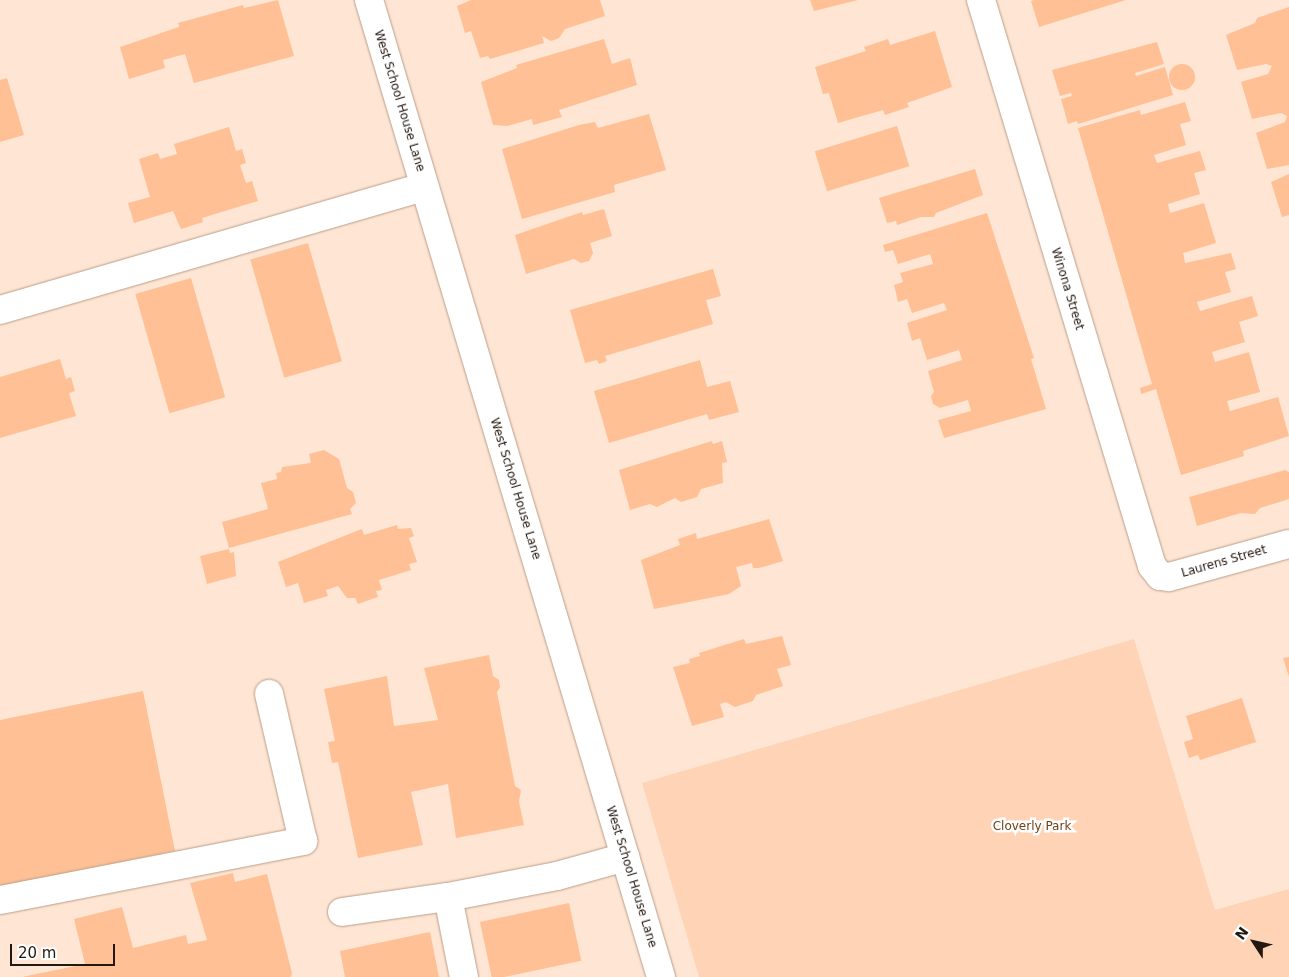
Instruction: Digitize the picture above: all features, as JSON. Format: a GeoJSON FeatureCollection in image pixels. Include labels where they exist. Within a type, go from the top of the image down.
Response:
{"type":"FeatureCollection","features":[{"type":"Feature","properties":{"kind":"street","name":"West School House Lane"},"geometry":{"type":"LineString","coordinates":[[369,0],[661,977]]}},
{"type":"Feature","properties":{"kind":"street","name":"Winona Street"},"geometry":{"type":"LineString","coordinates":[[981,0],[1145,549],[1160,576]]}},
{"type":"Feature","properties":{"kind":"street"},"geometry":{"type":"LineString","coordinates":[[0,310],[424,187]]}},
{"type":"Feature","properties":{"kind":"street","name":"Laurens Street"},"geometry":{"type":"LineString","coordinates":[[1160,576],[1182,575],[1289,544]]}},
{"type":"Feature","properties":{"kind":"street"},"geometry":{"type":"LineString","coordinates":[[0,900],[303,841],[269,694]]}},
{"type":"Feature","properties":{"kind":"street"},"geometry":{"type":"LineString","coordinates":[[342,912],[448,897],[557,876],[625,857]]}},
{"type":"Feature","properties":{"kind":"street"},"geometry":{"type":"LineString","coordinates":[[448,897],[464,977]]}},
{"type":"Feature","properties":{"kind":"green space","name":"Cloverly Park"},"geometry":{"type":"Polygon","coordinates":[[[1134,639],[1215,910],[1289,889],[1289,977],[699,977],[642,783],[1134,639]]]}},
{"type":"Feature","properties":{"kind":"building"},"geometry":{"type":"Polygon","coordinates":[[[278,0],[294,56],[194,83],[185,54],[163,60],[165,68],[129,79],[120,47],[179,27],[178,23],[243,5],[244,8],[278,0]]]}},
{"type":"Feature","properties":{"kind":"building"},"geometry":{"type":"Polygon","coordinates":[[[471,0],[600,0],[605,16],[565,29],[559,38],[551,41],[542,36],[544,43],[490,59],[488,56],[480,58],[471,31],[465,33],[457,6],[471,0]]]}},
{"type":"Feature","properties":{"kind":"building"},"geometry":{"type":"Polygon","coordinates":[[[810,0],[858,0],[814,11],[810,0]]]}},
{"type":"Feature","properties":{"kind":"building"},"geometry":{"type":"Polygon","coordinates":[[[1126,0],[1039,27],[1031,1],[1126,0]]]}},
{"type":"Feature","properties":{"kind":"building"},"geometry":{"type":"Polygon","coordinates":[[[1289,7],[1289,165],[1267,169],[1256,133],[1285,122],[1287,116],[1281,113],[1252,119],[1241,82],[1268,74],[1272,66],[1266,64],[1237,70],[1226,35],[1255,23],[1257,18],[1289,7]]]}},
{"type":"Feature","properties":{"kind":"building"},"geometry":{"type":"Polygon","coordinates":[[[935,31],[952,87],[907,103],[909,107],[885,115],[883,110],[838,123],[829,93],[823,94],[815,67],[866,51],[864,47],[888,39],[890,45],[935,31]]]}},
{"type":"Feature","properties":{"kind":"building"},"geometry":{"type":"Polygon","coordinates":[[[604,39],[612,64],[630,58],[637,85],[559,110],[562,117],[533,125],[532,119],[507,126],[493,125],[481,82],[517,68],[516,65],[604,39]]]}},
{"type":"Feature","properties":{"kind":"building"},"geometry":{"type":"Polygon","coordinates":[[[1157,42],[1164,64],[1135,73],[1136,76],[1165,67],[1173,95],[1078,124],[1077,121],[1068,124],[1061,99],[1072,96],[1071,93],[1060,96],[1052,70],[1157,42]]]}},
{"type":"Feature","properties":{"kind":"building"},"geometry":{"type":"Polygon","coordinates":[[[1182,64],[1191,68],[1195,77],[1191,86],[1182,90],[1173,86],[1169,77],[1173,68],[1182,64]]]}},
{"type":"Feature","properties":{"kind":"building"},"geometry":{"type":"Polygon","coordinates":[[[7,78],[24,135],[0,142],[0,80],[7,78]]]}},
{"type":"Feature","properties":{"kind":"building"},"geometry":{"type":"Polygon","coordinates":[[[1185,102],[1191,121],[1180,124],[1186,145],[1154,155],[1157,163],[1200,151],[1206,170],[1194,173],[1200,194],[1168,204],[1170,213],[1204,203],[1216,243],[1183,253],[1185,263],[1231,253],[1236,269],[1225,272],[1231,292],[1197,302],[1200,311],[1252,296],[1258,316],[1239,322],[1245,342],[1212,352],[1215,362],[1249,352],[1260,392],[1227,401],[1230,411],[1278,397],[1289,436],[1243,451],[1244,456],[1181,475],[1156,389],[1141,394],[1140,388],[1152,384],[1078,128],[1140,110],[1141,115],[1185,102]]]}},
{"type":"Feature","properties":{"kind":"building"},"geometry":{"type":"Polygon","coordinates":[[[649,114],[666,170],[614,185],[615,192],[522,219],[502,149],[579,125],[595,122],[598,128],[649,114]]]}},
{"type":"Feature","properties":{"kind":"building"},"geometry":{"type":"Polygon","coordinates":[[[897,126],[909,166],[827,191],[815,151],[897,126]]]}},
{"type":"Feature","properties":{"kind":"building"},"geometry":{"type":"Polygon","coordinates":[[[229,127],[236,151],[242,149],[246,163],[240,165],[246,183],[252,181],[258,201],[202,218],[203,222],[181,229],[173,211],[134,223],[128,203],[150,197],[139,159],[158,153],[160,159],[177,154],[174,144],[229,127]]]}},
{"type":"Feature","properties":{"kind":"building"},"geometry":{"type":"Polygon","coordinates":[[[975,169],[983,195],[936,213],[934,217],[921,217],[897,225],[896,221],[887,223],[879,198],[975,169]]]}},
{"type":"Feature","properties":{"kind":"building"},"geometry":{"type":"Polygon","coordinates":[[[1289,174],[1289,215],[1282,217],[1271,182],[1289,174]]]}},
{"type":"Feature","properties":{"kind":"building"},"geometry":{"type":"Polygon","coordinates":[[[604,209],[612,236],[590,243],[593,253],[589,261],[581,263],[574,259],[526,274],[515,235],[582,212],[583,215],[604,209]]]}},
{"type":"Feature","properties":{"kind":"building"},"geometry":{"type":"Polygon","coordinates":[[[987,213],[1034,358],[1031,359],[1046,409],[944,438],[938,420],[971,411],[968,400],[940,408],[933,404],[931,396],[934,392],[928,371],[962,360],[959,350],[927,360],[920,338],[912,341],[907,323],[947,310],[944,303],[912,313],[907,299],[898,302],[894,285],[903,282],[900,273],[933,264],[931,257],[930,254],[898,264],[893,250],[885,252],[883,245],[987,213]]]}},
{"type":"Feature","properties":{"kind":"building"},"geometry":{"type":"Polygon","coordinates":[[[308,243],[342,361],[284,378],[250,260],[308,243]]]}},
{"type":"Feature","properties":{"kind":"building"},"geometry":{"type":"Polygon","coordinates":[[[713,269],[721,296],[706,300],[713,324],[605,356],[607,361],[599,364],[597,360],[585,363],[570,310],[713,269]]]}},
{"type":"Feature","properties":{"kind":"building"},"geometry":{"type":"Polygon","coordinates":[[[191,278],[225,397],[169,413],[135,294],[191,278]]]}},
{"type":"Feature","properties":{"kind":"building"},"geometry":{"type":"Polygon","coordinates":[[[60,359],[66,379],[71,377],[75,391],[69,393],[76,416],[0,438],[0,377],[60,359]]]}},
{"type":"Feature","properties":{"kind":"building"},"geometry":{"type":"Polygon","coordinates":[[[700,360],[707,387],[730,381],[739,412],[709,420],[707,414],[609,443],[594,391],[700,360]]]}},
{"type":"Feature","properties":{"kind":"building"},"geometry":{"type":"Polygon","coordinates":[[[712,441],[713,444],[722,441],[727,462],[722,463],[723,483],[701,489],[697,497],[681,502],[675,498],[657,507],[650,504],[630,510],[619,470],[712,441]]]}},
{"type":"Feature","properties":{"kind":"building"},"geometry":{"type":"Polygon","coordinates":[[[324,450],[339,459],[347,488],[353,492],[356,503],[350,509],[352,514],[229,548],[222,522],[268,509],[261,483],[277,479],[276,473],[281,472],[282,467],[311,463],[309,454],[324,450]]]}},
{"type":"Feature","properties":{"kind":"building"},"geometry":{"type":"Polygon","coordinates":[[[1285,470],[1289,472],[1289,499],[1260,508],[1255,514],[1241,513],[1197,526],[1189,497],[1285,470]]]}},
{"type":"Feature","properties":{"kind":"building"},"geometry":{"type":"Polygon","coordinates":[[[769,519],[783,561],[759,568],[753,568],[752,563],[736,567],[741,586],[729,594],[654,609],[641,560],[680,545],[678,539],[696,533],[697,539],[769,519]]]}},
{"type":"Feature","properties":{"kind":"building"},"geometry":{"type":"Polygon","coordinates":[[[397,525],[398,529],[411,528],[414,536],[409,538],[417,562],[409,564],[411,570],[379,580],[382,590],[376,591],[378,597],[358,604],[355,598],[347,598],[338,586],[326,590],[328,596],[304,603],[298,583],[286,587],[278,562],[362,529],[364,535],[397,525]]]}},
{"type":"Feature","properties":{"kind":"building"},"geometry":{"type":"Polygon","coordinates":[[[229,549],[230,553],[234,552],[236,576],[207,584],[200,556],[229,549]]]}},
{"type":"Feature","properties":{"kind":"building"},"geometry":{"type":"Polygon","coordinates":[[[782,636],[791,665],[777,669],[783,686],[756,695],[753,701],[735,707],[726,702],[720,704],[724,717],[692,726],[673,667],[690,663],[689,659],[700,656],[699,653],[744,639],[746,644],[782,636]]]}},
{"type":"Feature","properties":{"kind":"building"},"geometry":{"type":"Polygon","coordinates":[[[489,655],[493,676],[499,680],[500,687],[497,692],[515,786],[521,790],[519,802],[524,825],[456,838],[448,784],[411,792],[423,845],[358,858],[338,762],[332,763],[328,742],[335,741],[324,689],[387,676],[394,726],[438,720],[424,668],[489,655]]]}},
{"type":"Feature","properties":{"kind":"building"},"geometry":{"type":"Polygon","coordinates":[[[1289,657],[1289,677],[1283,658],[1289,657]]]}},
{"type":"Feature","properties":{"kind":"building"},"geometry":{"type":"Polygon","coordinates":[[[143,691],[175,851],[0,887],[0,720],[143,691]]]}},
{"type":"Feature","properties":{"kind":"building"},"geometry":{"type":"Polygon","coordinates":[[[1242,698],[1256,742],[1200,760],[1198,755],[1189,758],[1184,742],[1193,739],[1186,716],[1242,698]]]}},
{"type":"Feature","properties":{"kind":"building"},"geometry":{"type":"Polygon","coordinates":[[[233,873],[235,882],[267,874],[292,973],[291,977],[22,977],[85,964],[74,919],[122,907],[133,948],[186,935],[188,944],[207,940],[190,883],[233,873]]]}},
{"type":"Feature","properties":{"kind":"building"},"geometry":{"type":"Polygon","coordinates":[[[569,903],[581,961],[505,977],[492,977],[480,922],[569,903]]]}},
{"type":"Feature","properties":{"kind":"building"},"geometry":{"type":"Polygon","coordinates":[[[430,932],[439,977],[345,977],[340,951],[430,932]]]}}]}
